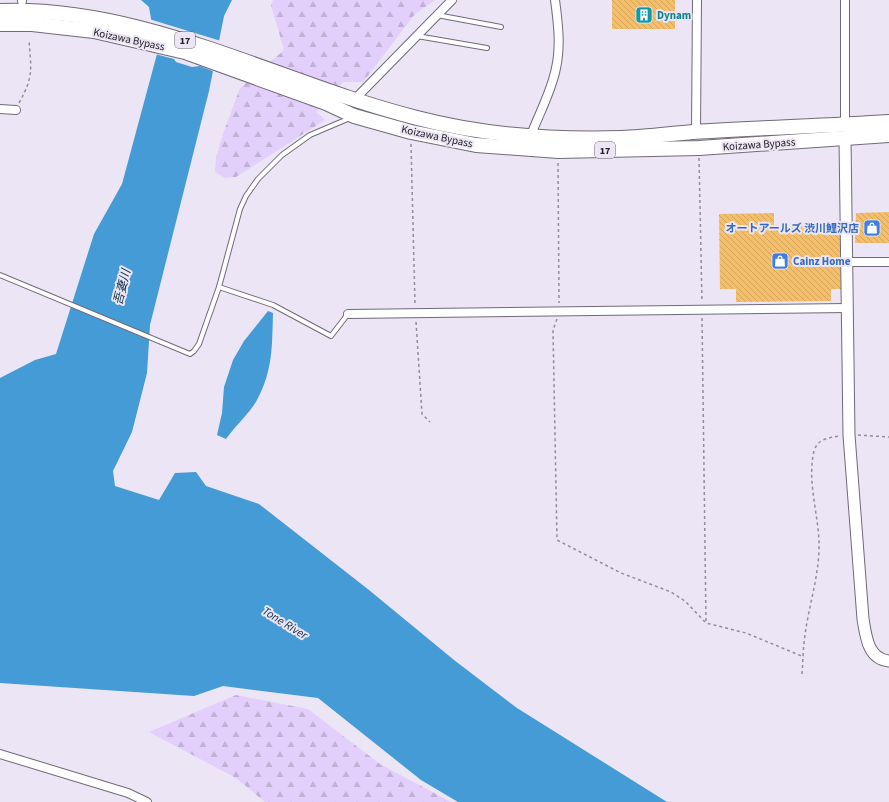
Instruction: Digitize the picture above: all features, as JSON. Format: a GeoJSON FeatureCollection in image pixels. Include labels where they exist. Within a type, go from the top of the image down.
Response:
{"type":"FeatureCollection","features":[{"type":"Feature","properties":{"kind":"highway","name":"Koizawa Bypass"},"geometry":{"type":"LineString","coordinates":[[0,11],[26,9],[94,31],[185,52],[331,98],[354,100],[418,118],[475,130],[531,135],[620,138],[696,132],[845,131],[889,135]]}},
{"type":"Feature","properties":{"kind":"highway","name":"Koizawa Bypass"},"geometry":{"type":"LineString","coordinates":[[0,24],[26,9]]}},
{"type":"Feature","properties":{"kind":"highway","name":"Koizawa Bypass"},"geometry":{"type":"LineString","coordinates":[[331,98],[354,116],[411,132],[476,145],[558,151],[699,148],[845,131],[889,122]]}},
{"type":"Feature","properties":{"kind":"street"},"geometry":{"type":"LineString","coordinates":[[354,100],[452,0]]}},
{"type":"Feature","properties":{"kind":"street"},"geometry":{"type":"LineString","coordinates":[[531,135],[556,69],[559,47],[558,19],[555,0]]}},
{"type":"Feature","properties":{"kind":"street"},"geometry":{"type":"LineString","coordinates":[[696,132],[697,0]]}},
{"type":"Feature","properties":{"kind":"street"},"geometry":{"type":"LineString","coordinates":[[845,0],[845,131],[848,262],[849,435],[863,619],[866,640],[873,654],[883,660],[889,661]]}},
{"type":"Feature","properties":{"kind":"street"},"geometry":{"type":"LineString","coordinates":[[0,109],[16,110]]}},
{"type":"Feature","properties":{"kind":"street"},"geometry":{"type":"LineString","coordinates":[[848,262],[889,262]]}},
{"type":"Feature","properties":{"kind":"street"},"geometry":{"type":"LineString","coordinates":[[348,314],[848,308]]}},
{"type":"Feature","properties":{"kind":"street"},"geometry":{"type":"LineString","coordinates":[[0,754],[128,793],[147,802]]}},
{"type":"Feature","properties":{"kind":"street"},"geometry":{"type":"LineString","coordinates":[[127,802],[128,793]]}},
{"type":"Feature","properties":{"kind":"lane"},"geometry":{"type":"LineString","coordinates":[[437,15],[501,27]]}},
{"type":"Feature","properties":{"kind":"lane"},"geometry":{"type":"LineString","coordinates":[[417,36],[487,48]]}},
{"type":"Feature","properties":{"kind":"lane"},"geometry":{"type":"LineString","coordinates":[[0,275],[190,354],[199,344],[219,287],[240,209],[246,196],[258,179],[282,155],[310,135],[344,122],[354,116]]}},
{"type":"Feature","properties":{"kind":"lane"},"geometry":{"type":"LineString","coordinates":[[219,287],[273,305],[331,336],[348,314]]}},
{"type":"Feature","properties":{"kind":"path"},"geometry":{"type":"LineString","coordinates":[[16,110],[28,87],[31,74],[29,40]]}},
{"type":"Feature","properties":{"kind":"path"},"geometry":{"type":"LineString","coordinates":[[411,132],[415,312],[422,414],[430,422]]}},
{"type":"Feature","properties":{"kind":"path"},"geometry":{"type":"LineString","coordinates":[[699,148],[706,623]]}},
{"type":"Feature","properties":{"kind":"path"},"geometry":{"type":"LineString","coordinates":[[558,151],[559,311],[554,330],[557,540],[621,573],[671,592],[685,601],[706,623],[746,633],[804,657]]}},
{"type":"Feature","properties":{"kind":"path"},"geometry":{"type":"LineString","coordinates":[[802,674],[805,635],[815,583],[819,543],[812,479],[814,450],[820,441],[825,438],[849,435],[889,437]]}},
{"type":"Feature","properties":{"kind":"green space"},"geometry":{"type":"Polygon","coordinates":[[[273,0],[435,0],[415,14],[363,82],[343,82],[316,112],[325,120],[236,177],[225,178],[215,172],[216,158],[240,88],[284,50],[271,5],[273,0]]]}},
{"type":"Feature","properties":{"kind":"green space"},"geometry":{"type":"Polygon","coordinates":[[[236,695],[308,709],[380,764],[451,802],[265,802],[236,778],[149,732],[236,695]]]}},
{"type":"Feature","properties":{"kind":"water"},"geometry":{"type":"Polygon","coordinates":[[[141,0],[232,0],[224,16],[209,91],[150,325],[147,373],[132,432],[113,471],[115,486],[159,500],[175,473],[196,472],[206,486],[259,504],[369,590],[454,660],[517,708],[667,802],[458,802],[421,780],[318,698],[223,686],[194,696],[0,683],[0,378],[35,360],[56,354],[94,234],[122,184],[157,54],[149,7],[141,0]]]}},
{"type":"Feature","properties":{"kind":"water"},"geometry":{"type":"Polygon","coordinates":[[[268,311],[273,313],[273,325],[271,358],[266,378],[254,405],[226,439],[217,435],[222,413],[224,387],[233,360],[244,341],[268,311]]]}},
{"type":"Feature","properties":{"kind":"pier"},"geometry":{"type":"Polygon","coordinates":[[[149,19],[221,41],[215,72],[200,66],[192,67],[176,62],[174,59],[155,54],[149,19]]]}},
{"type":"Feature","properties":{"kind":"building","name":"Dynam"},"geometry":{"type":"Polygon","coordinates":[[[612,0],[675,0],[675,29],[612,29],[612,0]]]}},
{"type":"Feature","properties":{"kind":"building","name":"オートアールズ 渋川鯉沢店"},"geometry":{"type":"Polygon","coordinates":[[[889,212],[889,243],[855,243],[856,213],[889,212]]]}},
{"type":"Feature","properties":{"kind":"building","name":"Cainz Home"},"geometry":{"type":"Polygon","coordinates":[[[774,213],[774,227],[822,226],[822,234],[840,233],[841,289],[831,289],[831,301],[736,302],[736,289],[720,289],[719,214],[774,213]]]}},
{"type":"Feature","properties":{"kind":"place","name":"Dynam"},"geometry":{"type":"Point","coordinates":[644,15]}},
{"type":"Feature","properties":{"kind":"place","name":"オートアールズ 渋川鯉沢店"},"geometry":{"type":"Point","coordinates":[872,228]}},
{"type":"Feature","properties":{"kind":"place","name":"Cainz Home"},"geometry":{"type":"Point","coordinates":[780,261]}},
{"type":"Feature","properties":{"kind":"water label","name":"吾妻川"},"geometry":{"type":"Point","coordinates":[122,287]}},
{"type":"Feature","properties":{"kind":"water label","name":"Tone River"},"geometry":{"type":"Point","coordinates":[285,623]}}]}
